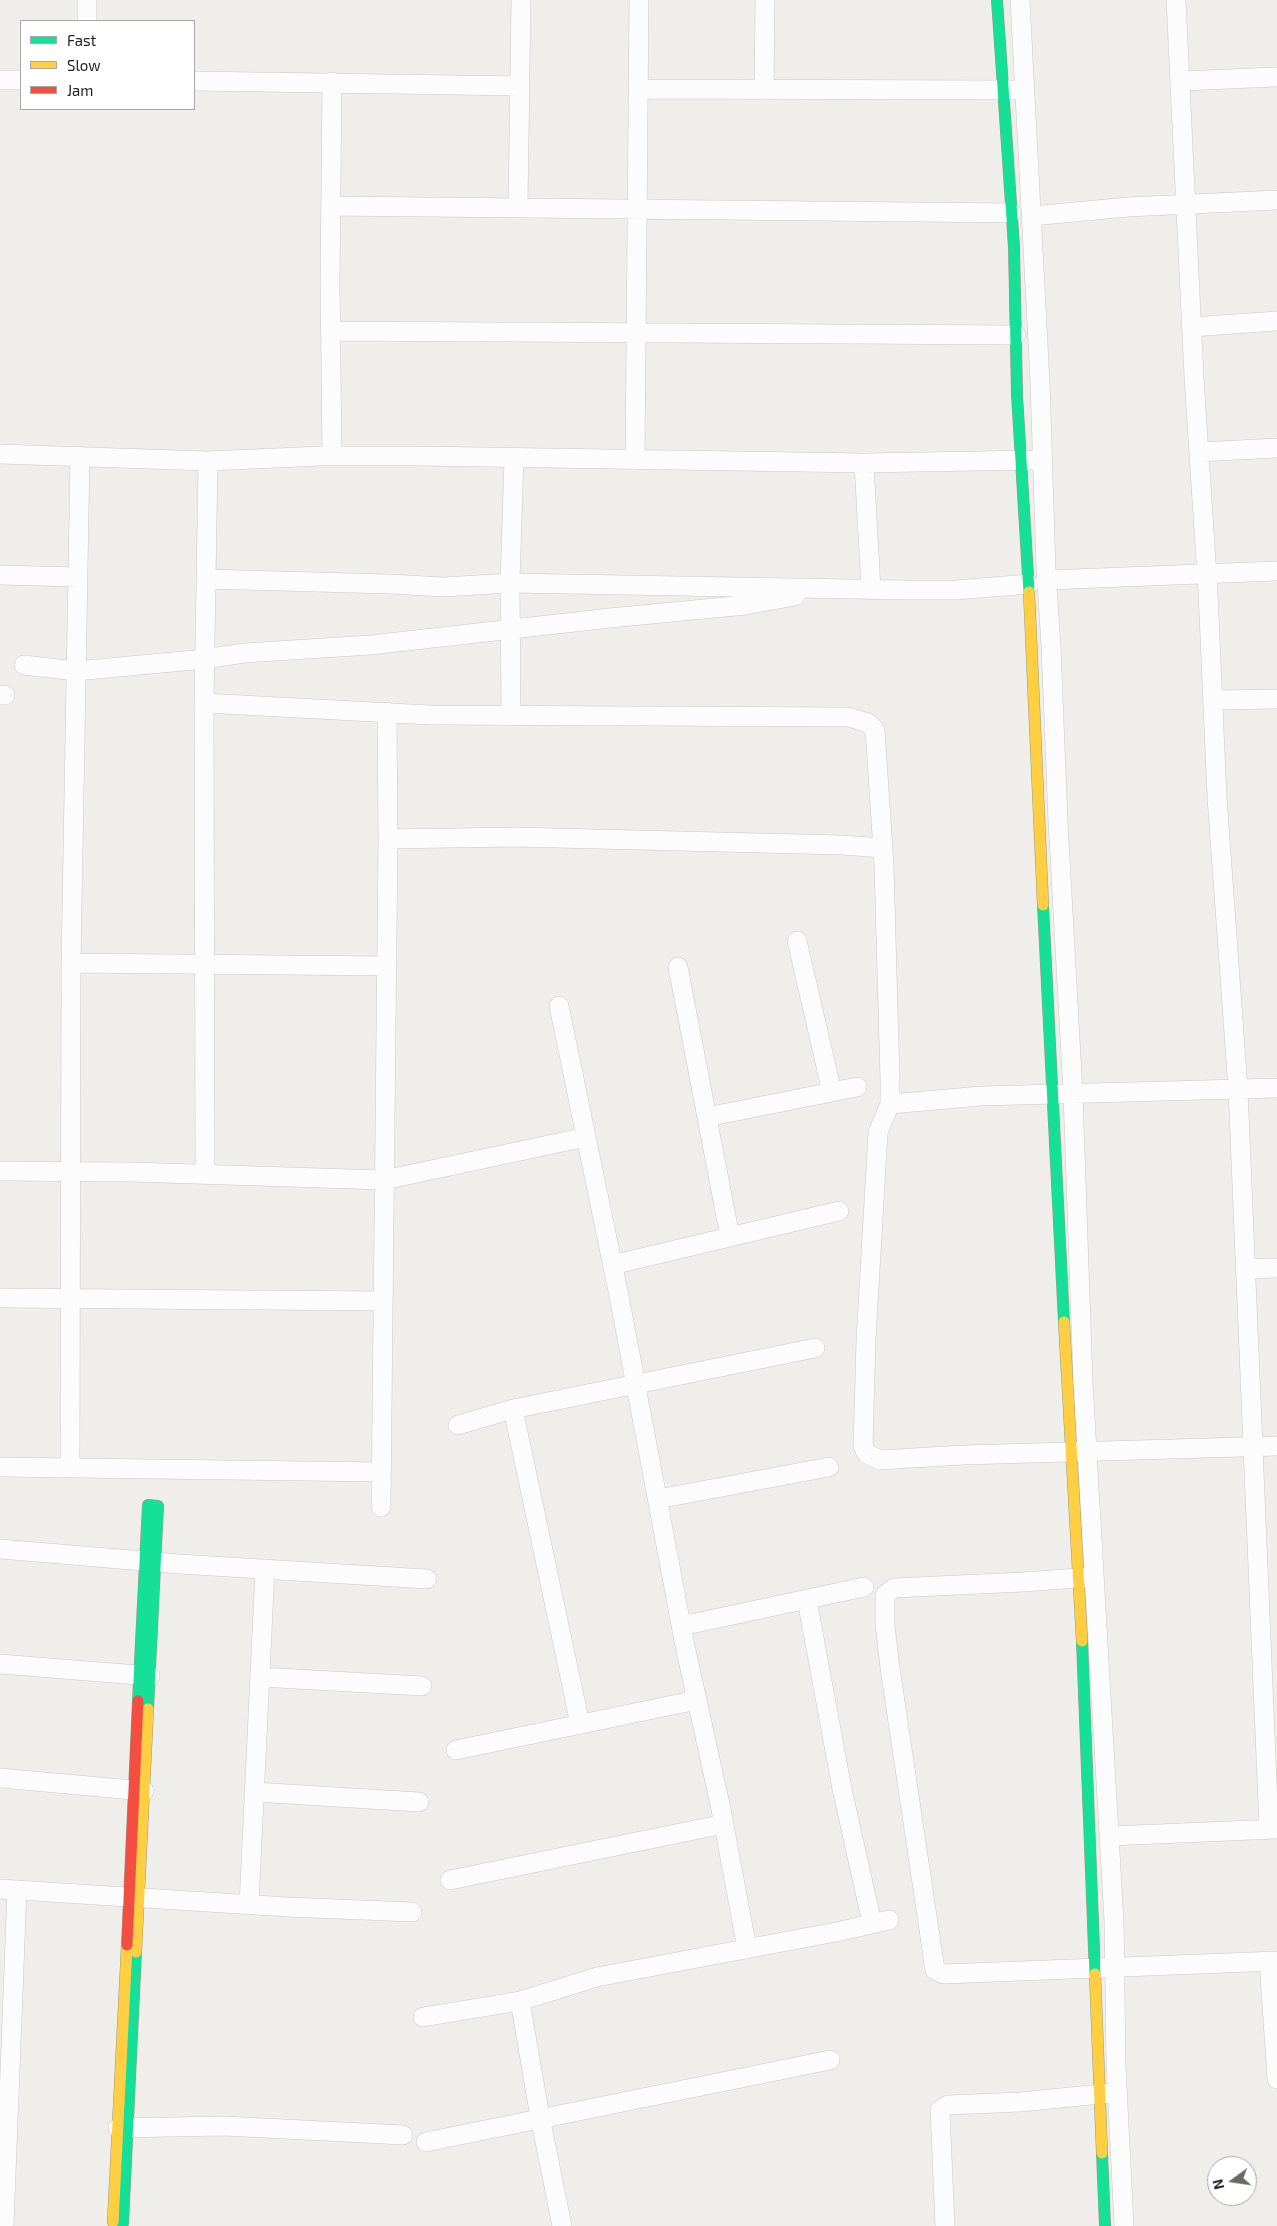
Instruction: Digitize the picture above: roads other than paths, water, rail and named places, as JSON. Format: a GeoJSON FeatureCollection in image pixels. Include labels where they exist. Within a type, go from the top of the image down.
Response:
{"type":"FeatureCollection","features":[{"type":"Feature","properties":{"kind":"street"},"geometry":{"type":"LineString","coordinates":[[87,0],[87,20]]}},
{"type":"Feature","properties":{"kind":"street"},"geometry":{"type":"LineString","coordinates":[[518,208],[521,0]]}},
{"type":"Feature","properties":{"kind":"street"},"geometry":{"type":"LineString","coordinates":[[634,460],[639,0]]}},
{"type":"Feature","properties":{"kind":"street"},"geometry":{"type":"LineString","coordinates":[[764,90],[765,0]]}},
{"type":"Feature","properties":{"kind":"street"},"geometry":{"type":"LineString","coordinates":[[997,0],[1011,212],[1022,460],[1038,582],[1073,1093],[1079,1451]]}},
{"type":"Feature","properties":{"kind":"street"},"geometry":{"type":"LineString","coordinates":[[1020,0],[1026,90],[1042,460],[1038,582],[1047,1018],[1087,1577],[1109,1836],[1114,1967],[1105,2226]]}},
{"type":"Feature","properties":{"kind":"street"},"geometry":{"type":"LineString","coordinates":[[1109,1836],[1273,1829],[1253,1447],[1238,1089],[1228,963],[1213,700],[1176,0]]}},
{"type":"Feature","properties":{"kind":"street"},"geometry":{"type":"LineString","coordinates":[[1181,81],[1277,77]]}},
{"type":"Feature","properties":{"kind":"street"},"geometry":{"type":"LineString","coordinates":[[0,80],[20,80]]}},
{"type":"Feature","properties":{"kind":"street"},"geometry":{"type":"LineString","coordinates":[[195,81],[520,86]]}},
{"type":"Feature","properties":{"kind":"street"},"geometry":{"type":"LineString","coordinates":[[332,82],[332,456]]}},
{"type":"Feature","properties":{"kind":"street"},"geometry":{"type":"LineString","coordinates":[[638,90],[1026,90]]}},
{"type":"Feature","properties":{"kind":"street"},"geometry":{"type":"LineString","coordinates":[[1032,216],[1128,207],[1277,200]]}},
{"type":"Feature","properties":{"kind":"street"},"geometry":{"type":"LineString","coordinates":[[331,206],[1011,212]]}},
{"type":"Feature","properties":{"kind":"street"},"geometry":{"type":"LineString","coordinates":[[1192,327],[1277,321]]}},
{"type":"Feature","properties":{"kind":"street"},"geometry":{"type":"LineString","coordinates":[[331,331],[1016,335]]}},
{"type":"Feature","properties":{"kind":"street"},"geometry":{"type":"LineString","coordinates":[[1199,452],[1277,448]]}},
{"type":"Feature","properties":{"kind":"street"},"geometry":{"type":"LineString","coordinates":[[0,454],[208,461],[332,456],[864,463],[1042,460]]}},
{"type":"Feature","properties":{"kind":"street"},"geometry":{"type":"LineString","coordinates":[[70,1468],[71,963],[80,456]]}},
{"type":"Feature","properties":{"kind":"street"},"geometry":{"type":"LineString","coordinates":[[511,715],[510,584],[514,458]]}},
{"type":"Feature","properties":{"kind":"street"},"geometry":{"type":"LineString","coordinates":[[205,1174],[204,703],[208,461]]}},
{"type":"Feature","properties":{"kind":"street"},"geometry":{"type":"LineString","coordinates":[[864,463],[871,590]]}},
{"type":"Feature","properties":{"kind":"street"},"geometry":{"type":"LineString","coordinates":[[206,579],[444,587],[510,584],[956,590],[1038,582],[1277,571]]}},
{"type":"Feature","properties":{"kind":"street"},"geometry":{"type":"LineString","coordinates":[[0,576],[78,576]]}},
{"type":"Feature","properties":{"kind":"street"},"geometry":{"type":"LineString","coordinates":[[24,664],[76,671],[205,659],[244,653],[371,645],[746,605],[838,589]]}},
{"type":"Feature","properties":{"kind":"street"},"geometry":{"type":"LineString","coordinates":[[1213,700],[1277,699]]}},
{"type":"Feature","properties":{"kind":"street"},"geometry":{"type":"LineString","coordinates":[[204,703],[430,715],[849,717],[868,723],[875,730],[887,927],[890,1104],[878,1132],[866,1340],[863,1446],[867,1454],[880,1460],[1079,1451],[1277,1446]]}},
{"type":"Feature","properties":{"kind":"street"},"geometry":{"type":"LineString","coordinates":[[380,1507],[387,966],[387,712]]}},
{"type":"Feature","properties":{"kind":"street"},"geometry":{"type":"LineString","coordinates":[[388,839],[515,837],[842,845],[882,848]]}},
{"type":"Feature","properties":{"kind":"street"},"geometry":{"type":"LineString","coordinates":[[796,941],[832,1092]]}},
{"type":"Feature","properties":{"kind":"street"},"geometry":{"type":"LineString","coordinates":[[71,963],[387,966]]}},
{"type":"Feature","properties":{"kind":"street"},"geometry":{"type":"LineString","coordinates":[[678,967],[730,1237]]}},
{"type":"Feature","properties":{"kind":"street"},"geometry":{"type":"LineString","coordinates":[[559,1006],[636,1386],[681,1626],[724,1824],[747,1949]]}},
{"type":"Feature","properties":{"kind":"street"},"geometry":{"type":"LineString","coordinates":[[707,1117],[857,1087]]}},
{"type":"Feature","properties":{"kind":"street"},"geometry":{"type":"LineString","coordinates":[[890,1104],[981,1096],[1277,1088]]}},
{"type":"Feature","properties":{"kind":"street"},"geometry":{"type":"LineString","coordinates":[[0,1171],[205,1174],[384,1180],[586,1137]]}},
{"type":"Feature","properties":{"kind":"street"},"geometry":{"type":"LineString","coordinates":[[612,1265],[838,1211]]}},
{"type":"Feature","properties":{"kind":"street"},"geometry":{"type":"LineString","coordinates":[[1245,1270],[1277,1268]]}},
{"type":"Feature","properties":{"kind":"street"},"geometry":{"type":"LineString","coordinates":[[0,1298],[383,1301]]}},
{"type":"Feature","properties":{"kind":"street"},"geometry":{"type":"LineString","coordinates":[[458,1424],[513,1409],[636,1386],[815,1348]]}},
{"type":"Feature","properties":{"kind":"street"},"geometry":{"type":"LineString","coordinates":[[513,1409],[580,1724]]}},
{"type":"Feature","properties":{"kind":"street"},"geometry":{"type":"LineString","coordinates":[[0,1467],[381,1472]]}},
{"type":"Feature","properties":{"kind":"street"},"geometry":{"type":"LineString","coordinates":[[658,1499],[829,1468]]}},
{"type":"Feature","properties":{"kind":"street"},"geometry":{"type":"LineString","coordinates":[[0,1549],[427,1579]]}},
{"type":"Feature","properties":{"kind":"street"},"geometry":{"type":"LineString","coordinates":[[117,2224],[150,1561]]}},
{"type":"Feature","properties":{"kind":"street"},"geometry":{"type":"LineString","coordinates":[[249,1905],[265,1569]]}},
{"type":"Feature","properties":{"kind":"street"},"geometry":{"type":"LineString","coordinates":[[1087,1577],[894,1588],[885,1595],[885,1626],[898,1729],[935,1970],[944,1974],[1273,1961],[1277,2079]]}},
{"type":"Feature","properties":{"kind":"street"},"geometry":{"type":"LineString","coordinates":[[1087,1577],[1086,1710],[1094,1968],[1124,2226]]}},
{"type":"Feature","properties":{"kind":"street"},"geometry":{"type":"LineString","coordinates":[[681,1626],[807,1600],[864,1586]]}},
{"type":"Feature","properties":{"kind":"street"},"geometry":{"type":"LineString","coordinates":[[424,2017],[520,2001],[597,1977],[747,1949],[880,1921],[842,1789],[807,1600]]}},
{"type":"Feature","properties":{"kind":"street"},"geometry":{"type":"LineString","coordinates":[[0,1664],[145,1676]]}},
{"type":"Feature","properties":{"kind":"street"},"geometry":{"type":"LineString","coordinates":[[260,1677],[422,1686]]}},
{"type":"Feature","properties":{"kind":"street"},"geometry":{"type":"LineString","coordinates":[[456,1750],[697,1700]]}},
{"type":"Feature","properties":{"kind":"street"},"geometry":{"type":"LineString","coordinates":[[0,1778],[139,1790]]}},
{"type":"Feature","properties":{"kind":"street"},"geometry":{"type":"LineString","coordinates":[[254,1792],[419,1802]]}},
{"type":"Feature","properties":{"kind":"street"},"geometry":{"type":"LineString","coordinates":[[450,1880],[724,1824]]}},
{"type":"Feature","properties":{"kind":"street"},"geometry":{"type":"LineString","coordinates":[[4,2226],[8,1890],[249,1905],[412,1912]]}},
{"type":"Feature","properties":{"kind":"street"},"geometry":{"type":"LineString","coordinates":[[520,2001],[540,2117],[562,2226]]}},
{"type":"Feature","properties":{"kind":"street"},"geometry":{"type":"LineString","coordinates":[[426,2142],[540,2117],[830,2060]]}},
{"type":"Feature","properties":{"kind":"street"},"geometry":{"type":"LineString","coordinates":[[944,2226],[940,2110],[948,2105],[1021,2102],[1109,2093]]}},
{"type":"Feature","properties":{"kind":"street"},"geometry":{"type":"LineString","coordinates":[[123,2128],[224,2126],[403,2135]]}}]}
